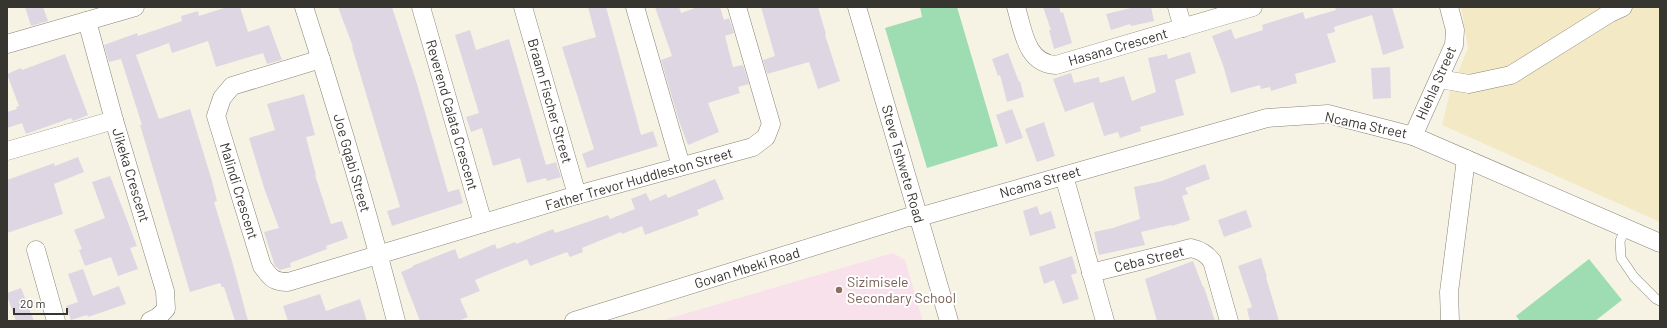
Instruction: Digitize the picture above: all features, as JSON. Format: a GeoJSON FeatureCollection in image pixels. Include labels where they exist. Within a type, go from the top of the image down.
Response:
{"type":"FeatureCollection","features":[{"type":"Feature","properties":{"kind":"street"},"geometry":{"type":"LineString","coordinates":[[7,44],[135,7]]}},
{"type":"Feature","properties":{"kind":"street","name":"Joe Gqabi Street"},"geometry":{"type":"LineString","coordinates":[[304,7],[321,59],[379,256],[396,321]]}},
{"type":"Feature","properties":{"kind":"street","name":"Reverend Calata Crescent"},"geometry":{"type":"LineString","coordinates":[[421,7],[483,223]]}},
{"type":"Feature","properties":{"kind":"street","name":"Braam Fischer Street"},"geometry":{"type":"LineString","coordinates":[[523,7],[577,195]]}},
{"type":"Feature","properties":{"kind":"street"},"geometry":{"type":"LineString","coordinates":[[635,7],[681,166]]}},
{"type":"Feature","properties":{"kind":"street","name":"Father Trevor Huddleston Street"},"geometry":{"type":"LineString","coordinates":[[379,256],[577,195],[753,147],[766,137],[772,124],[737,7]]}},
{"type":"Feature","properties":{"kind":"street","name":"Steve Tshwete Road"},"geometry":{"type":"LineString","coordinates":[[857,7],[949,321]]}},
{"type":"Feature","properties":{"kind":"street","name":"Hasana Crescent"},"geometry":{"type":"LineString","coordinates":[[1016,7],[1029,50],[1040,62],[1048,65],[1056,65],[1253,7]]}},
{"type":"Feature","properties":{"kind":"street"},"geometry":{"type":"LineString","coordinates":[[1177,7],[1183,28]]}},
{"type":"Feature","properties":{"kind":"street","name":"Hlehla Street"},"geometry":{"type":"LineString","coordinates":[[1413,136],[1456,38],[1449,7]]}},
{"type":"Feature","properties":{"kind":"street"},"geometry":{"type":"LineString","coordinates":[[1439,79],[1468,84],[1511,75],[1610,13],[1623,7]]}},
{"type":"Feature","properties":{"kind":"street","name":"Jikeka Crescent"},"geometry":{"type":"LineString","coordinates":[[87,21],[114,120],[165,291],[166,309],[158,317],[150,321]]}},
{"type":"Feature","properties":{"kind":"street","name":"Malindi Crescent"},"geometry":{"type":"LineString","coordinates":[[321,59],[232,86],[222,98],[218,107],[216,116],[218,124],[262,266],[274,280],[288,282],[379,256]]}},
{"type":"Feature","properties":{"kind":"street","name":"Ncama Street"},"geometry":{"type":"LineString","coordinates":[[919,217],[1267,118],[1328,114],[1413,136],[1660,243]]}},
{"type":"Feature","properties":{"kind":"street"},"geometry":{"type":"LineString","coordinates":[[7,151],[114,120]]}},
{"type":"Feature","properties":{"kind":"street"},"geometry":{"type":"LineString","coordinates":[[1450,321],[1449,292],[1466,159]]}},
{"type":"Feature","properties":{"kind":"street"},"geometry":{"type":"LineString","coordinates":[[1064,176],[1105,321]]}},
{"type":"Feature","properties":{"kind":"street","name":"Govan Mbeki Road"},"geometry":{"type":"LineString","coordinates":[[574,321],[908,217],[919,217]]}},
{"type":"Feature","properties":{"kind":"street","name":"Ceba Street"},"geometry":{"type":"LineString","coordinates":[[1091,273],[1191,248],[1198,249],[1204,252],[1212,261],[1230,321]]}},
{"type":"Feature","properties":{"kind":"street"},"geometry":{"type":"LineString","coordinates":[[36,250],[56,321]]}},
{"type":"Feature","properties":{"kind":"lane"},"geometry":{"type":"LineString","coordinates":[[1626,228],[1620,241],[1621,258],[1634,277],[1656,299],[1660,301]]}},
{"type":"Feature","properties":{"kind":"shaded area","name":"Sizimisele Secondary School"},"geometry":{"type":"Polygon","coordinates":[[[893,253],[905,260],[923,321],[660,321],[893,253]]]}},
{"type":"Feature","properties":{"kind":"green space"},"geometry":{"type":"Polygon","coordinates":[[[920,7],[957,7],[998,146],[927,168],[885,28],[922,17],[920,7]]]}},
{"type":"Feature","properties":{"kind":"green space"},"geometry":{"type":"Polygon","coordinates":[[[1589,259],[1622,300],[1595,321],[1520,321],[1516,316],[1589,259]]]}},
{"type":"Feature","properties":{"kind":"sand"},"geometry":{"type":"Polygon","coordinates":[[[1461,7],[1660,7],[1660,222],[1442,125],[1450,92],[1468,48],[1461,7]]]}},
{"type":"Feature","properties":{"kind":"building"},"geometry":{"type":"Polygon","coordinates":[[[25,7],[43,7],[48,21],[31,26],[25,7]]]}},
{"type":"Feature","properties":{"kind":"building"},"geometry":{"type":"Polygon","coordinates":[[[227,7],[240,7],[248,32],[269,25],[282,60],[267,64],[263,53],[216,67],[208,41],[172,53],[169,43],[136,55],[159,119],[190,109],[212,181],[217,201],[214,202],[248,321],[235,321],[224,287],[222,287],[220,283],[190,292],[140,125],[142,125],[121,59],[109,62],[104,45],[137,33],[138,36],[182,21],[181,16],[198,11],[199,16],[227,7]]]}},
{"type":"Feature","properties":{"kind":"building"},"geometry":{"type":"Polygon","coordinates":[[[338,7],[392,7],[417,84],[448,192],[459,189],[463,203],[392,226],[387,211],[400,207],[353,47],[338,7]]]}},
{"type":"Feature","properties":{"kind":"building"},"geometry":{"type":"Polygon","coordinates":[[[588,7],[606,7],[641,135],[653,131],[658,146],[587,168],[582,154],[594,149],[562,47],[596,37],[588,7]]]}},
{"type":"Feature","properties":{"kind":"building"},"geometry":{"type":"Polygon","coordinates":[[[655,7],[679,7],[681,13],[698,7],[720,7],[724,20],[729,18],[734,33],[725,36],[733,67],[743,65],[749,84],[738,87],[740,93],[708,103],[719,132],[688,145],[680,124],[661,60],[672,56],[655,7]]]}},
{"type":"Feature","properties":{"kind":"building"},"geometry":{"type":"Polygon","coordinates":[[[761,7],[818,7],[826,34],[825,35],[840,81],[818,89],[809,62],[767,74],[763,60],[775,56],[761,7]]]}},
{"type":"Feature","properties":{"kind":"building"},"geometry":{"type":"Polygon","coordinates":[[[1043,7],[1059,7],[1061,13],[1063,12],[1072,43],[1054,49],[1049,30],[1051,30],[1043,7]]]}},
{"type":"Feature","properties":{"kind":"building"},"geometry":{"type":"Polygon","coordinates":[[[1135,7],[1151,7],[1154,21],[1131,26],[1130,24],[1111,30],[1106,14],[1135,7]]]}},
{"type":"Feature","properties":{"kind":"building"},"geometry":{"type":"Polygon","coordinates":[[[1335,7],[1392,7],[1404,48],[1383,55],[1372,15],[1334,27],[1335,32],[1327,34],[1336,62],[1295,74],[1297,83],[1271,91],[1270,87],[1261,89],[1260,85],[1231,93],[1223,65],[1212,36],[1231,29],[1235,39],[1263,30],[1262,25],[1303,12],[1305,19],[1336,10],[1335,7]]]}},
{"type":"Feature","properties":{"kind":"building"},"geometry":{"type":"Polygon","coordinates":[[[470,30],[476,50],[509,39],[546,165],[556,162],[561,177],[547,181],[546,178],[527,183],[520,158],[493,166],[482,128],[471,132],[466,117],[479,113],[455,35],[470,30]]]}},
{"type":"Feature","properties":{"kind":"building"},"geometry":{"type":"Polygon","coordinates":[[[1190,52],[1196,73],[1175,80],[1184,115],[1140,127],[1141,131],[1120,138],[1118,132],[1104,136],[1093,102],[1065,112],[1053,79],[1071,73],[1074,83],[1099,77],[1100,83],[1124,76],[1132,101],[1156,92],[1148,58],[1167,54],[1168,59],[1190,52]]]}},
{"type":"Feature","properties":{"kind":"building"},"geometry":{"type":"Polygon","coordinates":[[[1008,53],[1019,82],[1020,81],[1024,97],[1007,102],[1000,75],[998,76],[992,59],[1008,53]]]}},
{"type":"Feature","properties":{"kind":"building"},"geometry":{"type":"Polygon","coordinates":[[[65,54],[88,115],[73,121],[71,118],[26,134],[22,123],[7,128],[7,112],[17,109],[16,107],[19,106],[7,74],[65,54]]]}},
{"type":"Feature","properties":{"kind":"building"},"geometry":{"type":"Polygon","coordinates":[[[1390,67],[1391,98],[1373,99],[1371,68],[1390,67]]]}},
{"type":"Feature","properties":{"kind":"building"},"geometry":{"type":"Polygon","coordinates":[[[304,94],[315,135],[306,137],[315,175],[331,224],[342,221],[348,238],[326,246],[327,249],[290,263],[291,267],[280,270],[275,266],[264,232],[279,228],[265,191],[249,138],[275,130],[267,104],[304,94]]]}},
{"type":"Feature","properties":{"kind":"building"},"geometry":{"type":"Polygon","coordinates":[[[1012,109],[1023,138],[1006,144],[996,115],[1012,109]]]}},
{"type":"Feature","properties":{"kind":"building"},"geometry":{"type":"Polygon","coordinates":[[[1044,122],[1055,156],[1037,162],[1025,129],[1044,122]]]}},
{"type":"Feature","properties":{"kind":"building"},"geometry":{"type":"Polygon","coordinates":[[[78,157],[84,172],[54,184],[63,214],[7,233],[7,180],[54,163],[55,166],[78,157]]]}},
{"type":"Feature","properties":{"kind":"building"},"geometry":{"type":"Polygon","coordinates":[[[1205,164],[1210,179],[1185,188],[1188,194],[1182,196],[1190,220],[1172,226],[1141,232],[1145,245],[1099,255],[1094,232],[1113,228],[1140,219],[1134,187],[1162,181],[1205,164]]]}},
{"type":"Feature","properties":{"kind":"building"},"geometry":{"type":"Polygon","coordinates":[[[110,176],[137,246],[130,248],[138,269],[118,276],[111,257],[85,266],[79,250],[82,249],[74,230],[105,218],[92,182],[110,176]]]}},
{"type":"Feature","properties":{"kind":"building"},"geometry":{"type":"Polygon","coordinates":[[[715,179],[724,199],[697,210],[699,215],[645,235],[642,226],[622,234],[621,232],[582,248],[583,252],[570,257],[567,252],[530,266],[527,259],[475,280],[480,291],[460,299],[468,317],[458,321],[420,321],[401,272],[413,267],[412,266],[455,249],[459,259],[495,244],[497,249],[515,242],[516,244],[553,229],[555,233],[608,215],[610,219],[635,209],[631,199],[646,193],[650,201],[666,194],[668,198],[715,179]]]}},
{"type":"Feature","properties":{"kind":"building"},"geometry":{"type":"Polygon","coordinates":[[[1037,206],[1040,215],[1051,211],[1056,228],[1030,236],[1023,211],[1037,206]]]}},
{"type":"Feature","properties":{"kind":"building"},"geometry":{"type":"Polygon","coordinates":[[[1246,210],[1252,227],[1224,237],[1218,220],[1246,210]]]}},
{"type":"Feature","properties":{"kind":"building"},"geometry":{"type":"Polygon","coordinates":[[[1072,256],[1077,273],[1071,275],[1079,299],[1063,304],[1054,280],[1044,284],[1039,267],[1072,256]]]}},
{"type":"Feature","properties":{"kind":"building"},"geometry":{"type":"Polygon","coordinates":[[[1261,258],[1279,321],[1250,321],[1247,309],[1252,307],[1238,266],[1261,258]]]}},
{"type":"Feature","properties":{"kind":"building"},"geometry":{"type":"Polygon","coordinates":[[[1193,261],[1204,287],[1215,321],[1157,321],[1145,279],[1193,261]]]}},
{"type":"Feature","properties":{"kind":"building"},"geometry":{"type":"Polygon","coordinates":[[[83,269],[93,296],[119,286],[126,304],[88,317],[87,315],[71,320],[66,306],[78,302],[68,274],[83,269]]]}},
{"type":"Feature","properties":{"kind":"building"},"geometry":{"type":"Polygon","coordinates":[[[21,288],[34,321],[16,321],[7,293],[21,288]]]}},
{"type":"Feature","properties":{"kind":"building"},"geometry":{"type":"Polygon","coordinates":[[[320,294],[326,311],[360,299],[367,321],[288,321],[283,306],[320,294]]]}},
{"type":"Feature","properties":{"kind":"place","name":"Sizimisele Secondary School"},"geometry":{"type":"Point","coordinates":[839,290]}}]}
